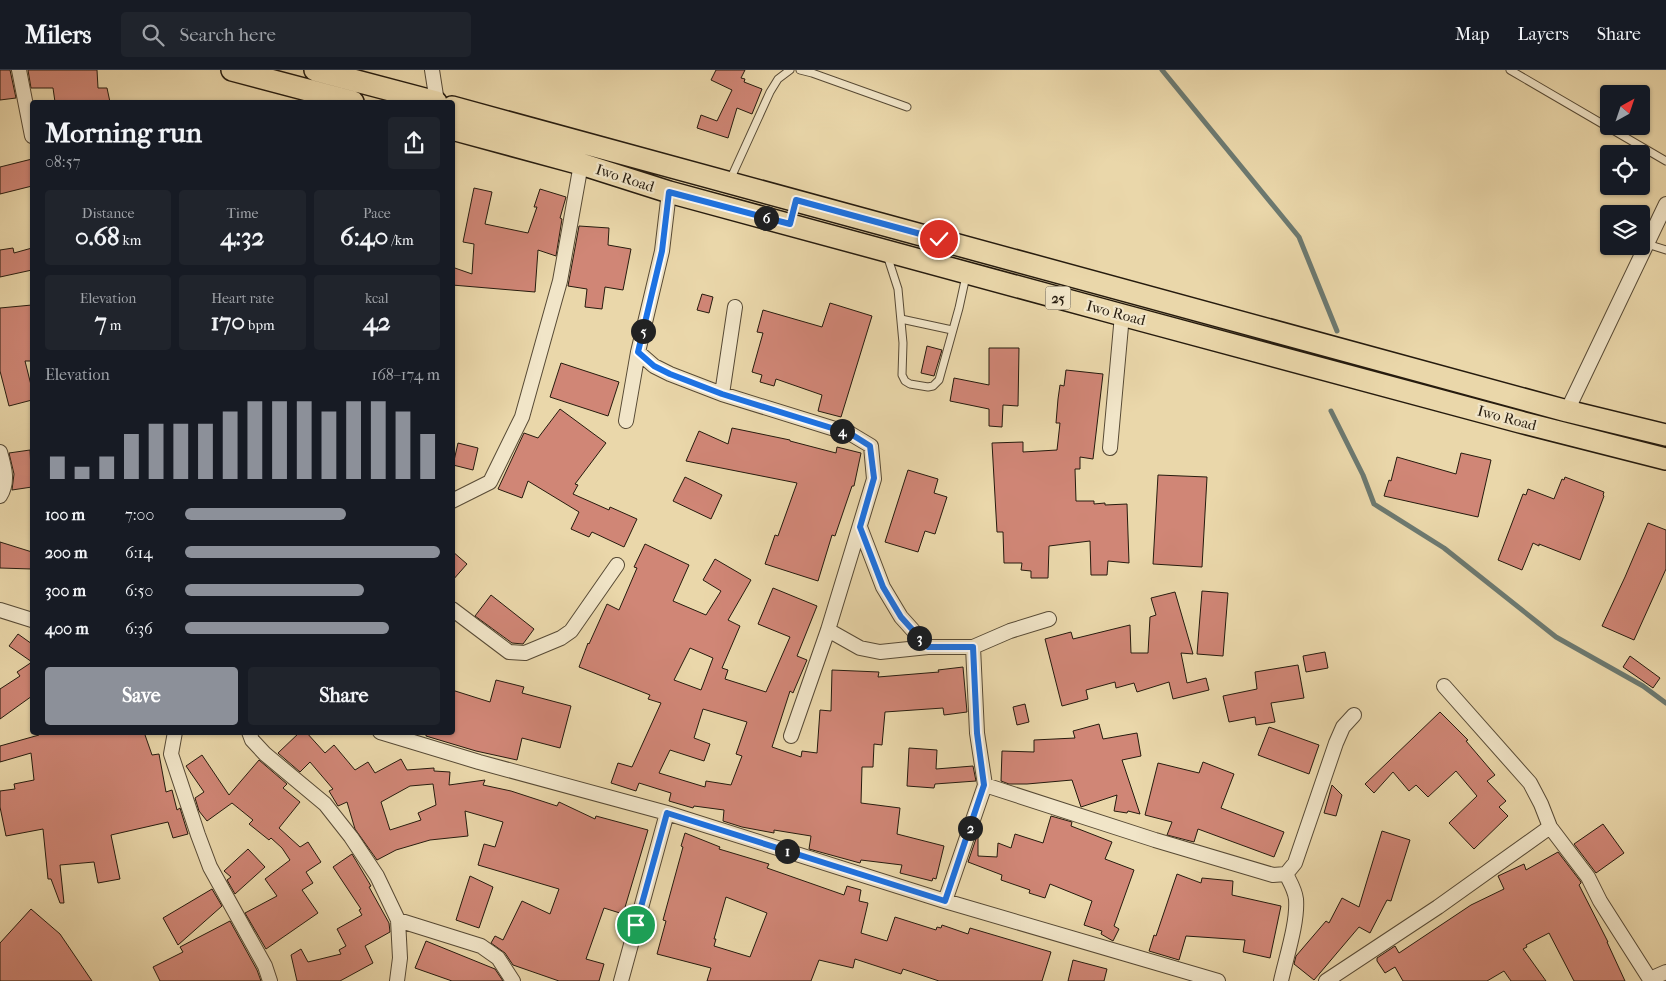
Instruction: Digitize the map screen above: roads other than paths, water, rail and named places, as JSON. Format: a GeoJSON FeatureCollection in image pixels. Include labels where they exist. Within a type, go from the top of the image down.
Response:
{"type":"FeatureCollection","features":[{"type":"Feature","properties":{"kind":"main road"},"geometry":{"type":"LineString","coordinates":[[232,70],[345,100]]}},
{"type":"Feature","properties":{"kind":"main road"},"geometry":{"type":"LineString","coordinates":[[315,70],[428,100]]}},
{"type":"Feature","properties":{"kind":"main road","name":"Iwo Road"},"geometry":{"type":"LineString","coordinates":[[455,108],[1567,411],[1666,435]]}},
{"type":"Feature","properties":{"kind":"main road","name":"Iwo Road"},"geometry":{"type":"LineString","coordinates":[[455,130],[581,164],[669,192],[1520,422],[1666,459]]}},
{"type":"Feature","properties":{"kind":"main road"},"geometry":{"type":"LineString","coordinates":[[790,224],[796,200]]}},
{"type":"Feature","properties":{"kind":"street"},"geometry":{"type":"LineString","coordinates":[[19,70],[30,126]]}},
{"type":"Feature","properties":{"kind":"street"},"geometry":{"type":"LineString","coordinates":[[432,70],[436,100]]}},
{"type":"Feature","properties":{"kind":"street"},"geometry":{"type":"LineString","coordinates":[[455,500],[490,482],[522,417],[560,281],[581,164]]}},
{"type":"Feature","properties":{"kind":"street"},"geometry":{"type":"LineString","coordinates":[[626,420],[638,352],[662,251],[669,192]]}},
{"type":"Feature","properties":{"kind":"street"},"geometry":{"type":"LineString","coordinates":[[1650,238],[1666,204]]}},
{"type":"Feature","properties":{"kind":"street"},"geometry":{"type":"LineString","coordinates":[[1567,411],[1642,255]]}},
{"type":"Feature","properties":{"kind":"street"},"geometry":{"type":"LineString","coordinates":[[722,394],[735,307]]}},
{"type":"Feature","properties":{"kind":"street"},"geometry":{"type":"LineString","coordinates":[[1110,448],[1122,315]]}},
{"type":"Feature","properties":{"kind":"street"},"geometry":{"type":"LineString","coordinates":[[638,352],[654,366],[670,374],[722,394],[851,434],[870,446],[874,478],[828,630],[791,736]]}},
{"type":"Feature","properties":{"kind":"street"},"geometry":{"type":"LineString","coordinates":[[0,452],[6,473],[0,496]]}},
{"type":"Feature","properties":{"kind":"street"},"geometry":{"type":"LineString","coordinates":[[860,527],[883,587],[901,617],[928,647]]}},
{"type":"Feature","properties":{"kind":"street"},"geometry":{"type":"LineString","coordinates":[[455,611],[509,652],[526,653],[561,638],[571,631],[617,565]]}},
{"type":"Feature","properties":{"kind":"street"},"geometry":{"type":"LineString","coordinates":[[0,610],[30,619]]}},
{"type":"Feature","properties":{"kind":"street"},"geometry":{"type":"LineString","coordinates":[[828,630],[860,648],[880,652],[928,647],[973,647],[1010,631],[1049,619]]}},
{"type":"Feature","properties":{"kind":"street"},"geometry":{"type":"LineString","coordinates":[[945,901],[984,785],[977,733],[973,647]]}},
{"type":"Feature","properties":{"kind":"street"},"geometry":{"type":"LineString","coordinates":[[1444,686],[1530,782],[1542,804],[1550,827],[1588,877],[1600,901],[1651,980],[1666,972]]}},
{"type":"Feature","properties":{"kind":"street"},"geometry":{"type":"LineString","coordinates":[[984,785],[1155,840],[1273,875],[1286,874],[1295,864],[1336,743],[1343,727],[1354,715]]}},
{"type":"Feature","properties":{"kind":"street"},"geometry":{"type":"LineString","coordinates":[[174,735],[171,754],[210,867],[265,966],[270,981]]}},
{"type":"Feature","properties":{"kind":"street"},"geometry":{"type":"LineString","coordinates":[[250,735],[252,740],[265,754],[325,804],[351,837],[377,876],[398,920],[400,958],[397,981]]}},
{"type":"Feature","properties":{"kind":"street"},"geometry":{"type":"LineString","coordinates":[[390,735],[479,762],[667,813],[945,901],[1218,981]]}},
{"type":"Feature","properties":{"kind":"street"},"geometry":{"type":"LineString","coordinates":[[621,981],[667,813]]}},
{"type":"Feature","properties":{"kind":"street"},"geometry":{"type":"LineString","coordinates":[[1326,981],[1438,907],[1550,827]]}},
{"type":"Feature","properties":{"kind":"street"},"geometry":{"type":"LineString","coordinates":[[1281,981],[1295,919],[1296,901],[1294,889],[1286,874]]}},
{"type":"Feature","properties":{"kind":"street"},"geometry":{"type":"LineString","coordinates":[[398,920],[480,946],[498,958],[513,981]]}},
{"type":"Feature","properties":{"kind":"lane"},"geometry":{"type":"LineString","coordinates":[[729,182],[770,92],[778,79],[790,70]]}},
{"type":"Feature","properties":{"kind":"lane"},"geometry":{"type":"LineString","coordinates":[[800,70],[907,107]]}},
{"type":"Feature","properties":{"kind":"lane"},"geometry":{"type":"LineString","coordinates":[[1510,70],[1666,161]]}},
{"type":"Feature","properties":{"kind":"lane"},"geometry":{"type":"LineString","coordinates":[[1650,245],[1666,250]]}},
{"type":"Feature","properties":{"kind":"lane"},"geometry":{"type":"LineString","coordinates":[[885,250],[898,289],[903,343],[902,375],[905,381],[910,384],[928,387],[934,386],[939,380],[967,273]]}},
{"type":"Feature","properties":{"kind":"lane"},"geometry":{"type":"LineString","coordinates":[[901,319],[952,330]]}},
{"type":"Feature","properties":{"kind":"waterway"},"geometry":{"type":"LineString","coordinates":[[1162,70],[1299,237],[1337,331]]}},
{"type":"Feature","properties":{"kind":"waterway"},"geometry":{"type":"LineString","coordinates":[[1331,411],[1363,475],[1374,504],[1444,548],[1556,637],[1643,686],[1666,703]]}}]}
